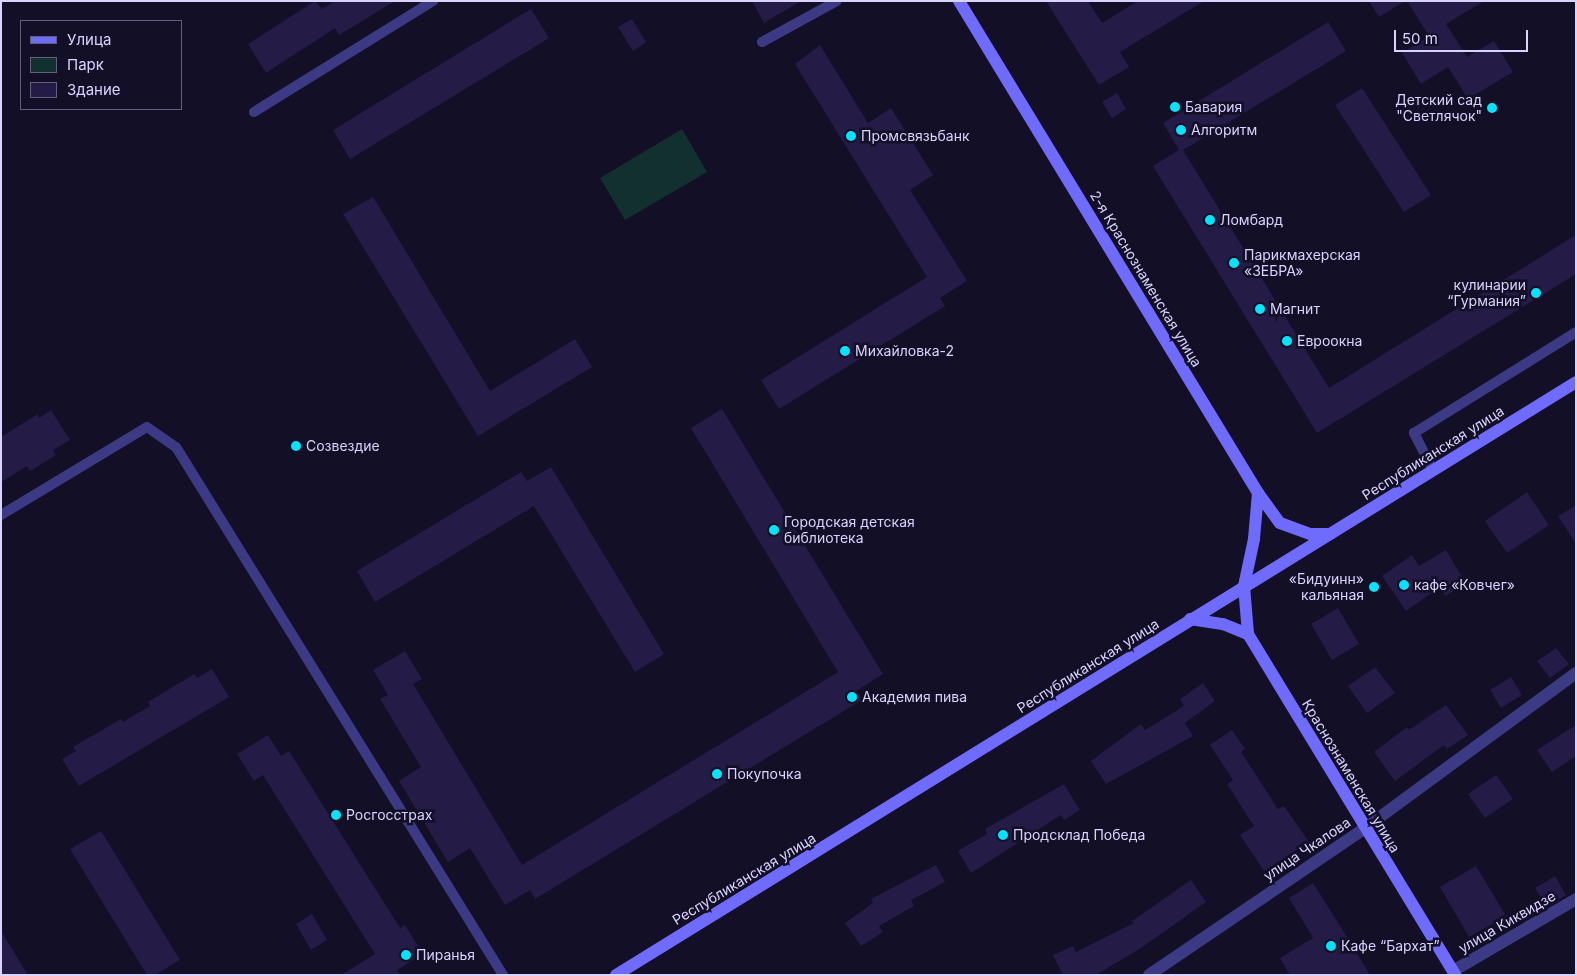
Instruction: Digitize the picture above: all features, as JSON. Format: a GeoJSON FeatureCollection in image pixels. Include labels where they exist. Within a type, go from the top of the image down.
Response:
{"type":"FeatureCollection","features":[{"type":"Feature","properties":{"kind":"street","name":"2-я Краснознаменская улица"},"geometry":{"type":"LineString","coordinates":[[959,1],[1258,493],[1280,522],[1311,534],[1330,534]]}},
{"type":"Feature","properties":{"kind":"street","name":"Республиканская улица"},"geometry":{"type":"LineString","coordinates":[[616,975],[1576,382]]}},
{"type":"Feature","properties":{"kind":"street"},"geometry":{"type":"LineString","coordinates":[[1244,586],[1254,539],[1258,493]]}},
{"type":"Feature","properties":{"kind":"street","name":"Краснознаменская улица"},"geometry":{"type":"LineString","coordinates":[[1244,586],[1248,634],[1454,973]]}},
{"type":"Feature","properties":{"kind":"street"},"geometry":{"type":"LineString","coordinates":[[1190,619],[1223,624],[1248,634]]}},
{"type":"Feature","properties":{"kind":"street","name":"улица Чкалова"},"geometry":{"type":"LineString","coordinates":[[1149,975],[1365,828],[1576,673]]}},
{"type":"Feature","properties":{"kind":"street","name":"улица Киквидзе"},"geometry":{"type":"LineString","coordinates":[[1454,973],[1576,899]]}},
{"type":"Feature","properties":{"kind":"lane"},"geometry":{"type":"LineString","coordinates":[[254,112],[433,1]]}},
{"type":"Feature","properties":{"kind":"lane"},"geometry":{"type":"LineString","coordinates":[[762,42],[837,1]]}},
{"type":"Feature","properties":{"kind":"lane"},"geometry":{"type":"LineString","coordinates":[[1433,470],[1414,433],[1576,332]]}},
{"type":"Feature","properties":{"kind":"lane"},"geometry":{"type":"LineString","coordinates":[[1,515],[148,427],[176,447],[503,975]]}},
{"type":"Feature","properties":{"kind":"green space"},"geometry":{"type":"Polygon","coordinates":[[[682,129],[707,172],[625,220],[600,178],[682,129]]]}},
{"type":"Feature","properties":{"kind":"building"},"geometry":{"type":"Polygon","coordinates":[[[315,1],[322,9],[335,1],[395,1],[339,35],[335,28],[266,73],[248,44],[315,1]]]}},
{"type":"Feature","properties":{"kind":"building"},"geometry":{"type":"Polygon","coordinates":[[[752,1],[801,1],[764,23],[752,1]]]}},
{"type":"Feature","properties":{"kind":"building"},"geometry":{"type":"Polygon","coordinates":[[[1046,1],[1088,1],[1102,23],[1138,1],[1204,1],[1120,52],[1129,67],[1099,85],[1046,1]]]}},
{"type":"Feature","properties":{"kind":"building"},"geometry":{"type":"Polygon","coordinates":[[[1369,1],[1405,1],[1379,17],[1369,1]]]}},
{"type":"Feature","properties":{"kind":"building"},"geometry":{"type":"Polygon","coordinates":[[[1407,1],[1484,1],[1446,24],[1467,57],[1494,41],[1513,72],[1468,99],[1448,67],[1421,84],[1402,53],[1429,36],[1407,1]]]}},
{"type":"Feature","properties":{"kind":"building"},"geometry":{"type":"Polygon","coordinates":[[[531,9],[549,38],[350,159],[333,130],[531,9]]]}},
{"type":"Feature","properties":{"kind":"building"},"geometry":{"type":"Polygon","coordinates":[[[632,19],[646,42],[633,51],[618,27],[632,19]]]}},
{"type":"Feature","properties":{"kind":"building"},"geometry":{"type":"Polygon","coordinates":[[[1328,22],[1346,51],[1183,150],[1329,388],[1576,235],[1576,274],[1317,433],[1153,166],[1179,150],[1163,123],[1328,22]]]}},
{"type":"Feature","properties":{"kind":"building"},"geometry":{"type":"Polygon","coordinates":[[[820,45],[868,123],[891,108],[933,175],[910,190],[967,281],[940,298],[945,306],[779,409],[761,380],[927,277],[795,64],[820,45]]]}},
{"type":"Feature","properties":{"kind":"building"},"geometry":{"type":"Polygon","coordinates":[[[1362,88],[1431,195],[1404,212],[1335,105],[1362,88]]]}},
{"type":"Feature","properties":{"kind":"building"},"geometry":{"type":"Polygon","coordinates":[[[1117,93],[1126,109],[1112,118],[1102,102],[1117,93]]]}},
{"type":"Feature","properties":{"kind":"building"},"geometry":{"type":"Polygon","coordinates":[[[373,197],[490,391],[575,339],[592,367],[478,436],[343,214],[373,197]]]}},
{"type":"Feature","properties":{"kind":"building"},"geometry":{"type":"Polygon","coordinates":[[[722,409],[883,674],[856,691],[862,700],[535,899],[530,890],[505,905],[470,848],[448,862],[399,781],[421,767],[380,699],[388,695],[373,670],[405,651],[422,679],[413,684],[522,865],[838,672],[691,428],[722,409]]]}},
{"type":"Feature","properties":{"kind":"building"},"geometry":{"type":"Polygon","coordinates":[[[51,410],[70,440],[53,450],[56,455],[30,471],[27,466],[1,482],[1,437],[38,414],[39,418],[51,410]]]}},
{"type":"Feature","properties":{"kind":"building"},"geometry":{"type":"Polygon","coordinates":[[[551,467],[664,654],[635,672],[534,506],[375,602],[357,571],[521,472],[527,481],[551,467]]]}},
{"type":"Feature","properties":{"kind":"building"},"geometry":{"type":"Polygon","coordinates":[[[1527,492],[1549,525],[1507,553],[1485,521],[1527,492]]]}},
{"type":"Feature","properties":{"kind":"building"},"geometry":{"type":"Polygon","coordinates":[[[1576,505],[1576,544],[1558,516],[1576,505]]]}},
{"type":"Feature","properties":{"kind":"building"},"geometry":{"type":"Polygon","coordinates":[[[1446,550],[1466,584],[1445,596],[1440,587],[1406,611],[1382,576],[1412,555],[1419,566],[1446,550]]]}},
{"type":"Feature","properties":{"kind":"building"},"geometry":{"type":"Polygon","coordinates":[[[1338,608],[1359,644],[1332,660],[1311,624],[1338,608]]]}},
{"type":"Feature","properties":{"kind":"building"},"geometry":{"type":"Polygon","coordinates":[[[1556,648],[1569,664],[1550,678],[1537,661],[1556,648]]]}},
{"type":"Feature","properties":{"kind":"building"},"geometry":{"type":"Polygon","coordinates":[[[1375,667],[1395,693],[1367,713],[1348,686],[1375,667]]]}},
{"type":"Feature","properties":{"kind":"building"},"geometry":{"type":"Polygon","coordinates":[[[212,669],[229,697],[79,786],[62,759],[76,751],[73,747],[121,719],[123,722],[150,706],[148,702],[194,674],[197,678],[212,669]]]}},
{"type":"Feature","properties":{"kind":"building"},"geometry":{"type":"Polygon","coordinates":[[[1511,677],[1522,695],[1501,708],[1490,690],[1511,677]]]}},
{"type":"Feature","properties":{"kind":"building"},"geometry":{"type":"Polygon","coordinates":[[[1203,683],[1215,701],[1185,723],[1193,736],[1106,784],[1091,761],[1141,724],[1145,730],[1184,706],[1180,699],[1203,683]]]}},
{"type":"Feature","properties":{"kind":"building"},"geometry":{"type":"Polygon","coordinates":[[[1446,705],[1468,735],[1447,749],[1444,745],[1395,781],[1374,752],[1407,727],[1409,730],[1446,705]]]}},
{"type":"Feature","properties":{"kind":"building"},"geometry":{"type":"Polygon","coordinates":[[[1576,725],[1576,756],[1552,772],[1537,750],[1576,725]]]}},
{"type":"Feature","properties":{"kind":"building"},"geometry":{"type":"Polygon","coordinates":[[[1232,730],[1245,749],[1241,752],[1278,809],[1284,806],[1309,842],[1264,871],[1240,835],[1254,826],[1227,784],[1233,780],[1210,745],[1232,730]]]}},
{"type":"Feature","properties":{"kind":"building"},"geometry":{"type":"Polygon","coordinates":[[[268,735],[281,756],[289,751],[400,928],[405,925],[423,954],[397,970],[400,975],[341,975],[375,954],[263,775],[254,781],[237,754],[268,735]]]}},
{"type":"Feature","properties":{"kind":"building"},"geometry":{"type":"Polygon","coordinates":[[[1496,775],[1513,799],[1485,818],[1468,794],[1496,775]]]}},
{"type":"Feature","properties":{"kind":"building"},"geometry":{"type":"Polygon","coordinates":[[[1064,784],[1080,810],[1064,820],[1061,815],[971,873],[958,851],[987,834],[985,829],[1064,784]]]}},
{"type":"Feature","properties":{"kind":"building"},"geometry":{"type":"Polygon","coordinates":[[[101,831],[180,960],[155,975],[147,975],[70,849],[101,831]]]}},
{"type":"Feature","properties":{"kind":"building"},"geometry":{"type":"Polygon","coordinates":[[[936,865],[945,882],[911,900],[914,906],[879,926],[883,932],[861,946],[845,923],[873,903],[871,899],[936,865]]]}},
{"type":"Feature","properties":{"kind":"building"},"geometry":{"type":"Polygon","coordinates":[[[1476,866],[1506,916],[1469,937],[1440,887],[1476,866]]]}},
{"type":"Feature","properties":{"kind":"building"},"geometry":{"type":"Polygon","coordinates":[[[1555,876],[1566,895],[1546,907],[1535,888],[1555,876]]]}},
{"type":"Feature","properties":{"kind":"building"},"geometry":{"type":"Polygon","coordinates":[[[1191,880],[1206,902],[1141,948],[1096,975],[1063,975],[1053,955],[1073,946],[1076,952],[1134,923],[1132,921],[1191,880]]]}},
{"type":"Feature","properties":{"kind":"building"},"geometry":{"type":"Polygon","coordinates":[[[1313,883],[1370,975],[1290,975],[1280,958],[1313,938],[1289,898],[1313,883]]]}},
{"type":"Feature","properties":{"kind":"building"},"geometry":{"type":"Polygon","coordinates":[[[312,914],[327,940],[311,950],[296,924],[312,914]]]}},
{"type":"Feature","properties":{"kind":"building"},"geometry":{"type":"Polygon","coordinates":[[[1,931],[28,975],[1,975],[1,931]]]}},
{"type":"Feature","properties":{"kind":"place","name":"Бавария"},"geometry":{"type":"Point","coordinates":[1175,107]}},
{"type":"Feature","properties":{"kind":"place","name":"Детский сад \"Светлячок\""},"geometry":{"type":"Point","coordinates":[1492,108]}},
{"type":"Feature","properties":{"kind":"place","name":"Алгоритм"},"geometry":{"type":"Point","coordinates":[1181,130]}},
{"type":"Feature","properties":{"kind":"place","name":"Промсвязьбанк"},"geometry":{"type":"Point","coordinates":[851,136]}},
{"type":"Feature","properties":{"kind":"place","name":"Ломбард"},"geometry":{"type":"Point","coordinates":[1210,220]}},
{"type":"Feature","properties":{"kind":"place","name":"Парикмахерская «ЗЕБРА»"},"geometry":{"type":"Point","coordinates":[1234,263]}},
{"type":"Feature","properties":{"kind":"place","name":"кулинарии “Гурмания”"},"geometry":{"type":"Point","coordinates":[1536,293]}},
{"type":"Feature","properties":{"kind":"place","name":"Магнит"},"geometry":{"type":"Point","coordinates":[1260,309]}},
{"type":"Feature","properties":{"kind":"place","name":"Евроокна"},"geometry":{"type":"Point","coordinates":[1287,341]}},
{"type":"Feature","properties":{"kind":"place","name":"Михайловка-2"},"geometry":{"type":"Point","coordinates":[845,351]}},
{"type":"Feature","properties":{"kind":"place","name":"Созвездие"},"geometry":{"type":"Point","coordinates":[296,446]}},
{"type":"Feature","properties":{"kind":"place","name":"Городская детская библиотека"},"geometry":{"type":"Point","coordinates":[774,530]}},
{"type":"Feature","properties":{"kind":"place","name":"кафе «Ковчег»"},"geometry":{"type":"Point","coordinates":[1404,585]}},
{"type":"Feature","properties":{"kind":"place","name":"«Бидуинн» кальяная"},"geometry":{"type":"Point","coordinates":[1374,587]}},
{"type":"Feature","properties":{"kind":"place","name":"Академия пива"},"geometry":{"type":"Point","coordinates":[852,697]}},
{"type":"Feature","properties":{"kind":"place","name":"Покупочка"},"geometry":{"type":"Point","coordinates":[717,774]}},
{"type":"Feature","properties":{"kind":"place","name":"Росгосстрах"},"geometry":{"type":"Point","coordinates":[336,815]}},
{"type":"Feature","properties":{"kind":"place","name":"Продсклад Победа"},"geometry":{"type":"Point","coordinates":[1003,835]}},
{"type":"Feature","properties":{"kind":"place","name":"Кафе “Бархат”"},"geometry":{"type":"Point","coordinates":[1331,946]}},
{"type":"Feature","properties":{"kind":"place","name":"Пиранья"},"geometry":{"type":"Point","coordinates":[406,955]}}]}
